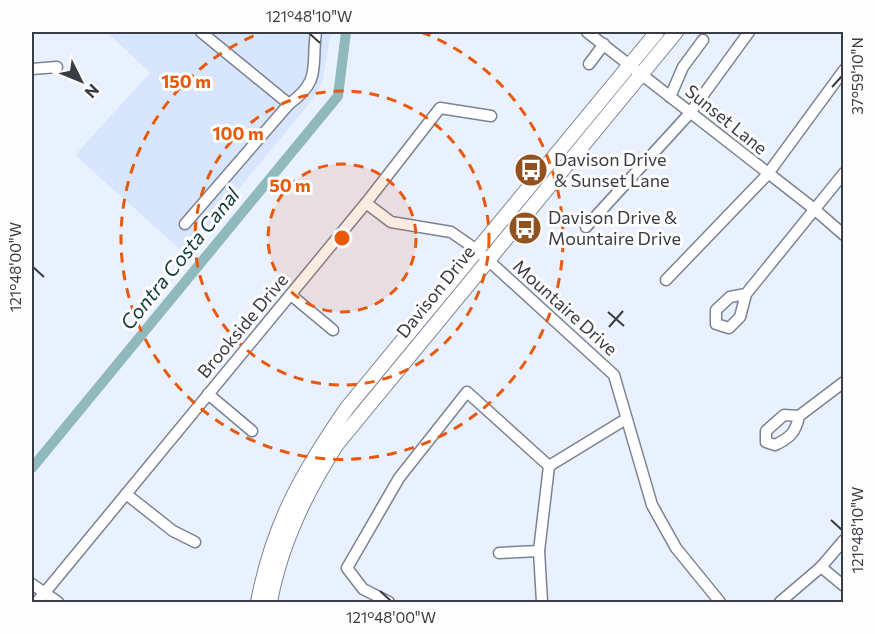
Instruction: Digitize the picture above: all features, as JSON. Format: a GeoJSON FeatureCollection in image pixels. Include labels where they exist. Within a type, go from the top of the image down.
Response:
{"type":"FeatureCollection","features":[{"type":"Feature","properties":{"kind":"main road","name":"Davison Drive"},"geometry":{"type":"LineString","coordinates":[[635,69],[657,32]]}},
{"type":"Feature","properties":{"kind":"main road","name":"Davison Drive"},"geometry":{"type":"LineString","coordinates":[[270,603],[275,575],[303,502],[344,435],[482,255],[635,69],[676,32]]}},
{"type":"Feature","properties":{"kind":"main road","name":"Davison Drive"},"geometry":{"type":"LineString","coordinates":[[258,603],[265,566],[288,501],[312,460],[347,408],[482,255]]}},
{"type":"Feature","properties":{"kind":"street"},"geometry":{"type":"LineString","coordinates":[[201,32],[289,104]]}},
{"type":"Feature","properties":{"kind":"street"},"geometry":{"type":"LineString","coordinates":[[185,224],[289,104],[304,92],[314,75],[316,32]]}},
{"type":"Feature","properties":{"kind":"street","name":"Sunset Lane"},"geometry":{"type":"LineString","coordinates":[[587,32],[767,175],[813,208],[843,235]]}},
{"type":"Feature","properties":{"kind":"street"},"geometry":{"type":"LineString","coordinates":[[586,227],[690,113],[749,32]]}},
{"type":"Feature","properties":{"kind":"street"},"geometry":{"type":"LineString","coordinates":[[669,97],[683,67],[703,40]]}},
{"type":"Feature","properties":{"kind":"street"},"geometry":{"type":"LineString","coordinates":[[589,64],[604,44]]}},
{"type":"Feature","properties":{"kind":"street"},"geometry":{"type":"LineString","coordinates":[[32,63],[32,70],[57,68]]}},
{"type":"Feature","properties":{"kind":"street"},"geometry":{"type":"LineString","coordinates":[[666,280],[767,175],[843,70]]}},
{"type":"Feature","properties":{"kind":"street","name":"Brookside Drive"},"geometry":{"type":"LineString","coordinates":[[37,603],[366,203],[440,108],[491,116]]}},
{"type":"Feature","properties":{"kind":"street"},"geometry":{"type":"LineString","coordinates":[[746,294],[843,173]]}},
{"type":"Feature","properties":{"kind":"street","name":"Mountaire Drive"},"geometry":{"type":"LineString","coordinates":[[366,203],[391,222],[451,232],[482,255],[614,375],[652,505],[676,548],[720,603]]}},
{"type":"Feature","properties":{"kind":"street"},"geometry":{"type":"LineString","coordinates":[[291,295],[333,330]]}},
{"type":"Feature","properties":{"kind":"street"},"geometry":{"type":"LineString","coordinates":[[799,416],[843,382]]}},
{"type":"Feature","properties":{"kind":"street"},"geometry":{"type":"LineString","coordinates":[[389,603],[363,589],[347,568],[399,478],[467,392],[549,466]]}},
{"type":"Feature","properties":{"kind":"street"},"geometry":{"type":"LineString","coordinates":[[208,394],[252,431]]}},
{"type":"Feature","properties":{"kind":"street"},"geometry":{"type":"LineString","coordinates":[[549,466],[626,419]]}},
{"type":"Feature","properties":{"kind":"street"},"geometry":{"type":"LineString","coordinates":[[542,603],[539,551],[549,466]]}},
{"type":"Feature","properties":{"kind":"street"},"geometry":{"type":"LineString","coordinates":[[126,494],[173,531],[195,542]]}},
{"type":"Feature","properties":{"kind":"street"},"geometry":{"type":"LineString","coordinates":[[780,603],[821,567],[843,540]]}},
{"type":"Feature","properties":{"kind":"street"},"geometry":{"type":"LineString","coordinates":[[499,553],[539,551]]}},
{"type":"Feature","properties":{"kind":"street"},"geometry":{"type":"LineString","coordinates":[[821,567],[843,586]]}},
{"type":"Feature","properties":{"kind":"street"},"geometry":{"type":"LineString","coordinates":[[32,584],[58,603]]}},
{"type":"Feature","properties":{"kind":"shaded area"},"geometry":{"type":"Polygon","coordinates":[[[107,32],[331,32],[322,83],[309,104],[185,254],[75,155],[150,73],[107,32]]]}},
{"type":"Feature","properties":{"kind":"waterway","name":"Contra Costa Canal"},"geometry":{"type":"LineString","coordinates":[[32,468],[338,96],[346,32]]}},
{"type":"Feature","properties":{"kind":"place","name":"Davison Drive & Sunset Lane"},"geometry":{"type":"Point","coordinates":[531,170]}},
{"type":"Feature","properties":{"kind":"place","name":"Davison Drive & Mountaire Drive"},"geometry":{"type":"Point","coordinates":[525,228]}}]}
